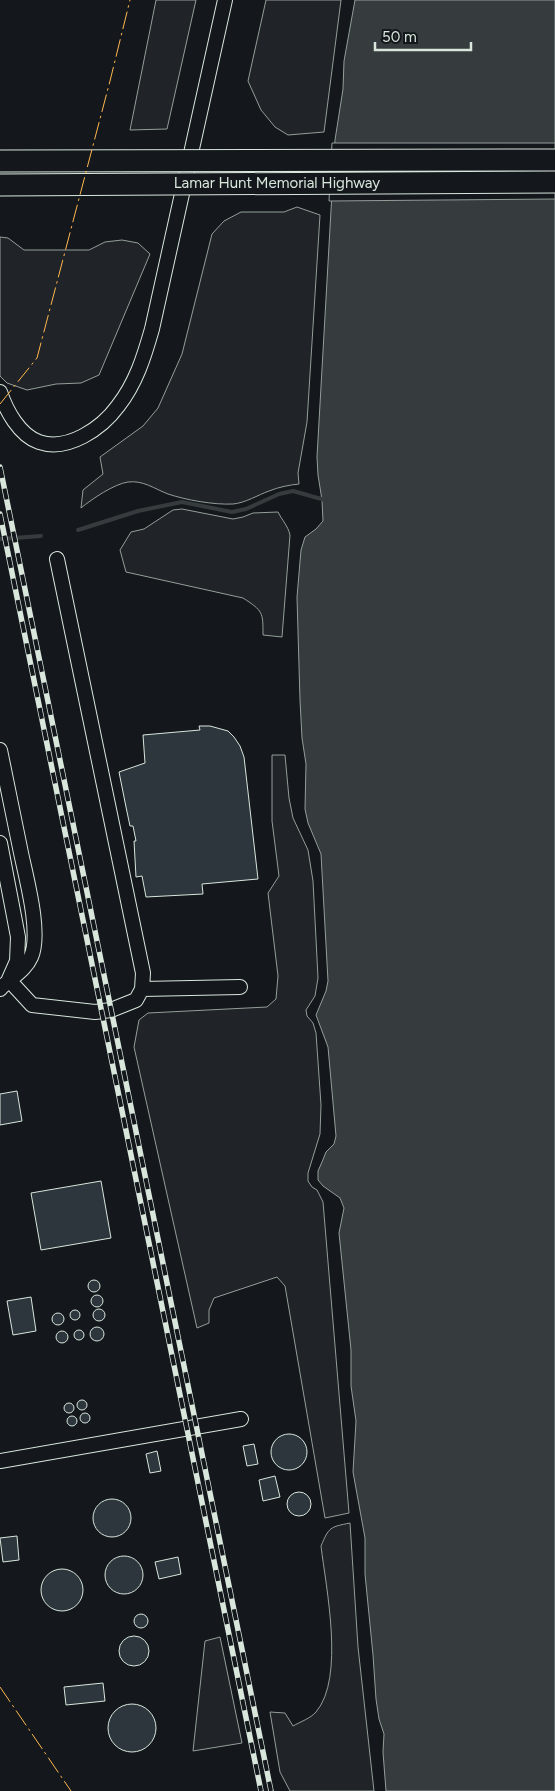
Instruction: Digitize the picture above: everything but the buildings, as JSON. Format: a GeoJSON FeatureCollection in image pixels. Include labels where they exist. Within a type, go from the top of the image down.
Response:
{"type":"FeatureCollection","features":[{"type":"Feature","properties":{"kind":"highway","name":"Lamar Hunt Memorial Highway"},"geometry":{"type":"LineString","coordinates":[[0,161],[555,160]]}},
{"type":"Feature","properties":{"kind":"highway","name":"Lamar Hunt Memorial Highway"},"geometry":{"type":"LineString","coordinates":[[0,185],[555,182]]}},
{"type":"Feature","properties":{"kind":"street"},"geometry":{"type":"LineString","coordinates":[[0,392],[5,407],[29,436],[39,442],[53,444],[68,442],[83,436],[103,423],[118,407],[134,382],[152,330],[226,0]]}},
{"type":"Feature","properties":{"kind":"street"},"geometry":{"type":"LineString","coordinates":[[4,985],[32,1005],[96,1012],[111,1010],[136,1000],[142,989],[143,972],[56,559]]}},
{"type":"Feature","properties":{"kind":"street"},"geometry":{"type":"LineString","coordinates":[[0,750],[33,912],[35,943],[32,956],[23,970],[4,985]]}},
{"type":"Feature","properties":{"kind":"street"},"geometry":{"type":"LineString","coordinates":[[0,843],[3,871],[18,937],[17,961],[4,985]]}},
{"type":"Feature","properties":{"kind":"street"},"geometry":{"type":"LineString","coordinates":[[142,989],[240,987]]}},
{"type":"Feature","properties":{"kind":"street"},"geometry":{"type":"LineString","coordinates":[[0,1461],[241,1419]]}},
{"type":"Feature","properties":{"kind":"shaded area"},"geometry":{"type":"Polygon","coordinates":[[[156,0],[196,0],[167,129],[130,130],[156,0]]]}},
{"type":"Feature","properties":{"kind":"shaded area"},"geometry":{"type":"Polygon","coordinates":[[[266,0],[341,0],[324,132],[288,135],[275,127],[261,110],[248,81],[266,0]]]}},
{"type":"Feature","properties":{"kind":"shaded area"},"geometry":{"type":"Polygon","coordinates":[[[355,0],[555,0],[555,1791],[386,1791],[383,1752],[384,1734],[379,1719],[376,1699],[365,1574],[365,1538],[353,1472],[356,1421],[351,1386],[351,1350],[339,1233],[344,1208],[340,1198],[318,1180],[318,1171],[326,1152],[334,1144],[336,1136],[328,1047],[316,1015],[328,981],[321,854],[308,823],[305,809],[306,764],[302,738],[297,597],[301,550],[305,537],[323,521],[317,457],[335,140],[343,89],[344,61],[355,0]]]}},
{"type":"Feature","properties":{"kind":"shaded area"},"geometry":{"type":"Polygon","coordinates":[[[297,207],[320,215],[307,422],[298,473],[299,484],[276,488],[242,502],[225,504],[183,498],[144,484],[128,482],[122,483],[97,496],[81,508],[83,490],[103,474],[100,457],[143,426],[158,408],[182,354],[212,234],[224,221],[241,212],[284,212],[297,207]]]}},
{"type":"Feature","properties":{"kind":"shaded area"},"geometry":{"type":"Polygon","coordinates":[[[0,237],[8,238],[24,250],[89,250],[105,242],[122,240],[138,243],[150,254],[99,375],[81,383],[56,384],[27,390],[7,383],[0,376],[0,237]]]}},
{"type":"Feature","properties":{"kind":"shaded area"},"geometry":{"type":"Polygon","coordinates":[[[182,509],[233,519],[253,513],[278,512],[290,535],[282,637],[263,635],[261,613],[255,606],[243,598],[126,572],[120,550],[131,532],[144,529],[173,510],[182,509]]]}},
{"type":"Feature","properties":{"kind":"shaded area"},"geometry":{"type":"Polygon","coordinates":[[[272,755],[285,755],[293,818],[308,850],[313,881],[318,978],[315,996],[306,1010],[316,1033],[321,1105],[320,1134],[308,1173],[308,1181],[317,1190],[323,1202],[349,1513],[325,1518],[285,1286],[277,1277],[214,1298],[209,1310],[209,1323],[197,1328],[134,1047],[139,1020],[148,1013],[267,1007],[276,999],[278,976],[268,893],[279,876],[272,821],[272,755]]]}},
{"type":"Feature","properties":{"kind":"shaded area"},"geometry":{"type":"Polygon","coordinates":[[[350,1523],[358,1647],[374,1791],[290,1791],[280,1772],[270,1712],[285,1713],[293,1726],[314,1714],[325,1697],[330,1678],[332,1656],[329,1608],[321,1546],[328,1531],[334,1527],[350,1523]]]}},
{"type":"Feature","properties":{"kind":"shaded area"},"geometry":{"type":"Polygon","coordinates":[[[220,1637],[242,1743],[193,1751],[205,1641],[220,1637]]]}},
{"type":"Feature","properties":{"kind":"pier"},"geometry":{"type":"Polygon","coordinates":[[[332,143],[555,143],[555,199],[329,201],[332,143]]]}},
{"type":"Feature","properties":{"kind":"waterway"},"geometry":{"type":"LineString","coordinates":[[78,530],[138,511],[182,502],[232,512],[246,509],[279,494],[293,491],[325,500]]}},
{"type":"Feature","properties":{"kind":"waterway"},"geometry":{"type":"LineString","coordinates":[[0,539],[41,536]]}},
{"type":"Feature","properties":{"kind":"railway"},"geometry":{"type":"LineString","coordinates":[[0,467],[271,1791]]}},
{"type":"Feature","properties":{"kind":"railway"},"geometry":{"type":"LineString","coordinates":[[0,514],[261,1791]]}},
{"type":"Feature","properties":{"kind":"power"},"geometry":{"type":"LineString","coordinates":[[0,404],[37,358],[130,0]]}},
{"type":"Feature","properties":{"kind":"power"},"geometry":{"type":"LineString","coordinates":[[0,1687],[71,1791]]}}]}
